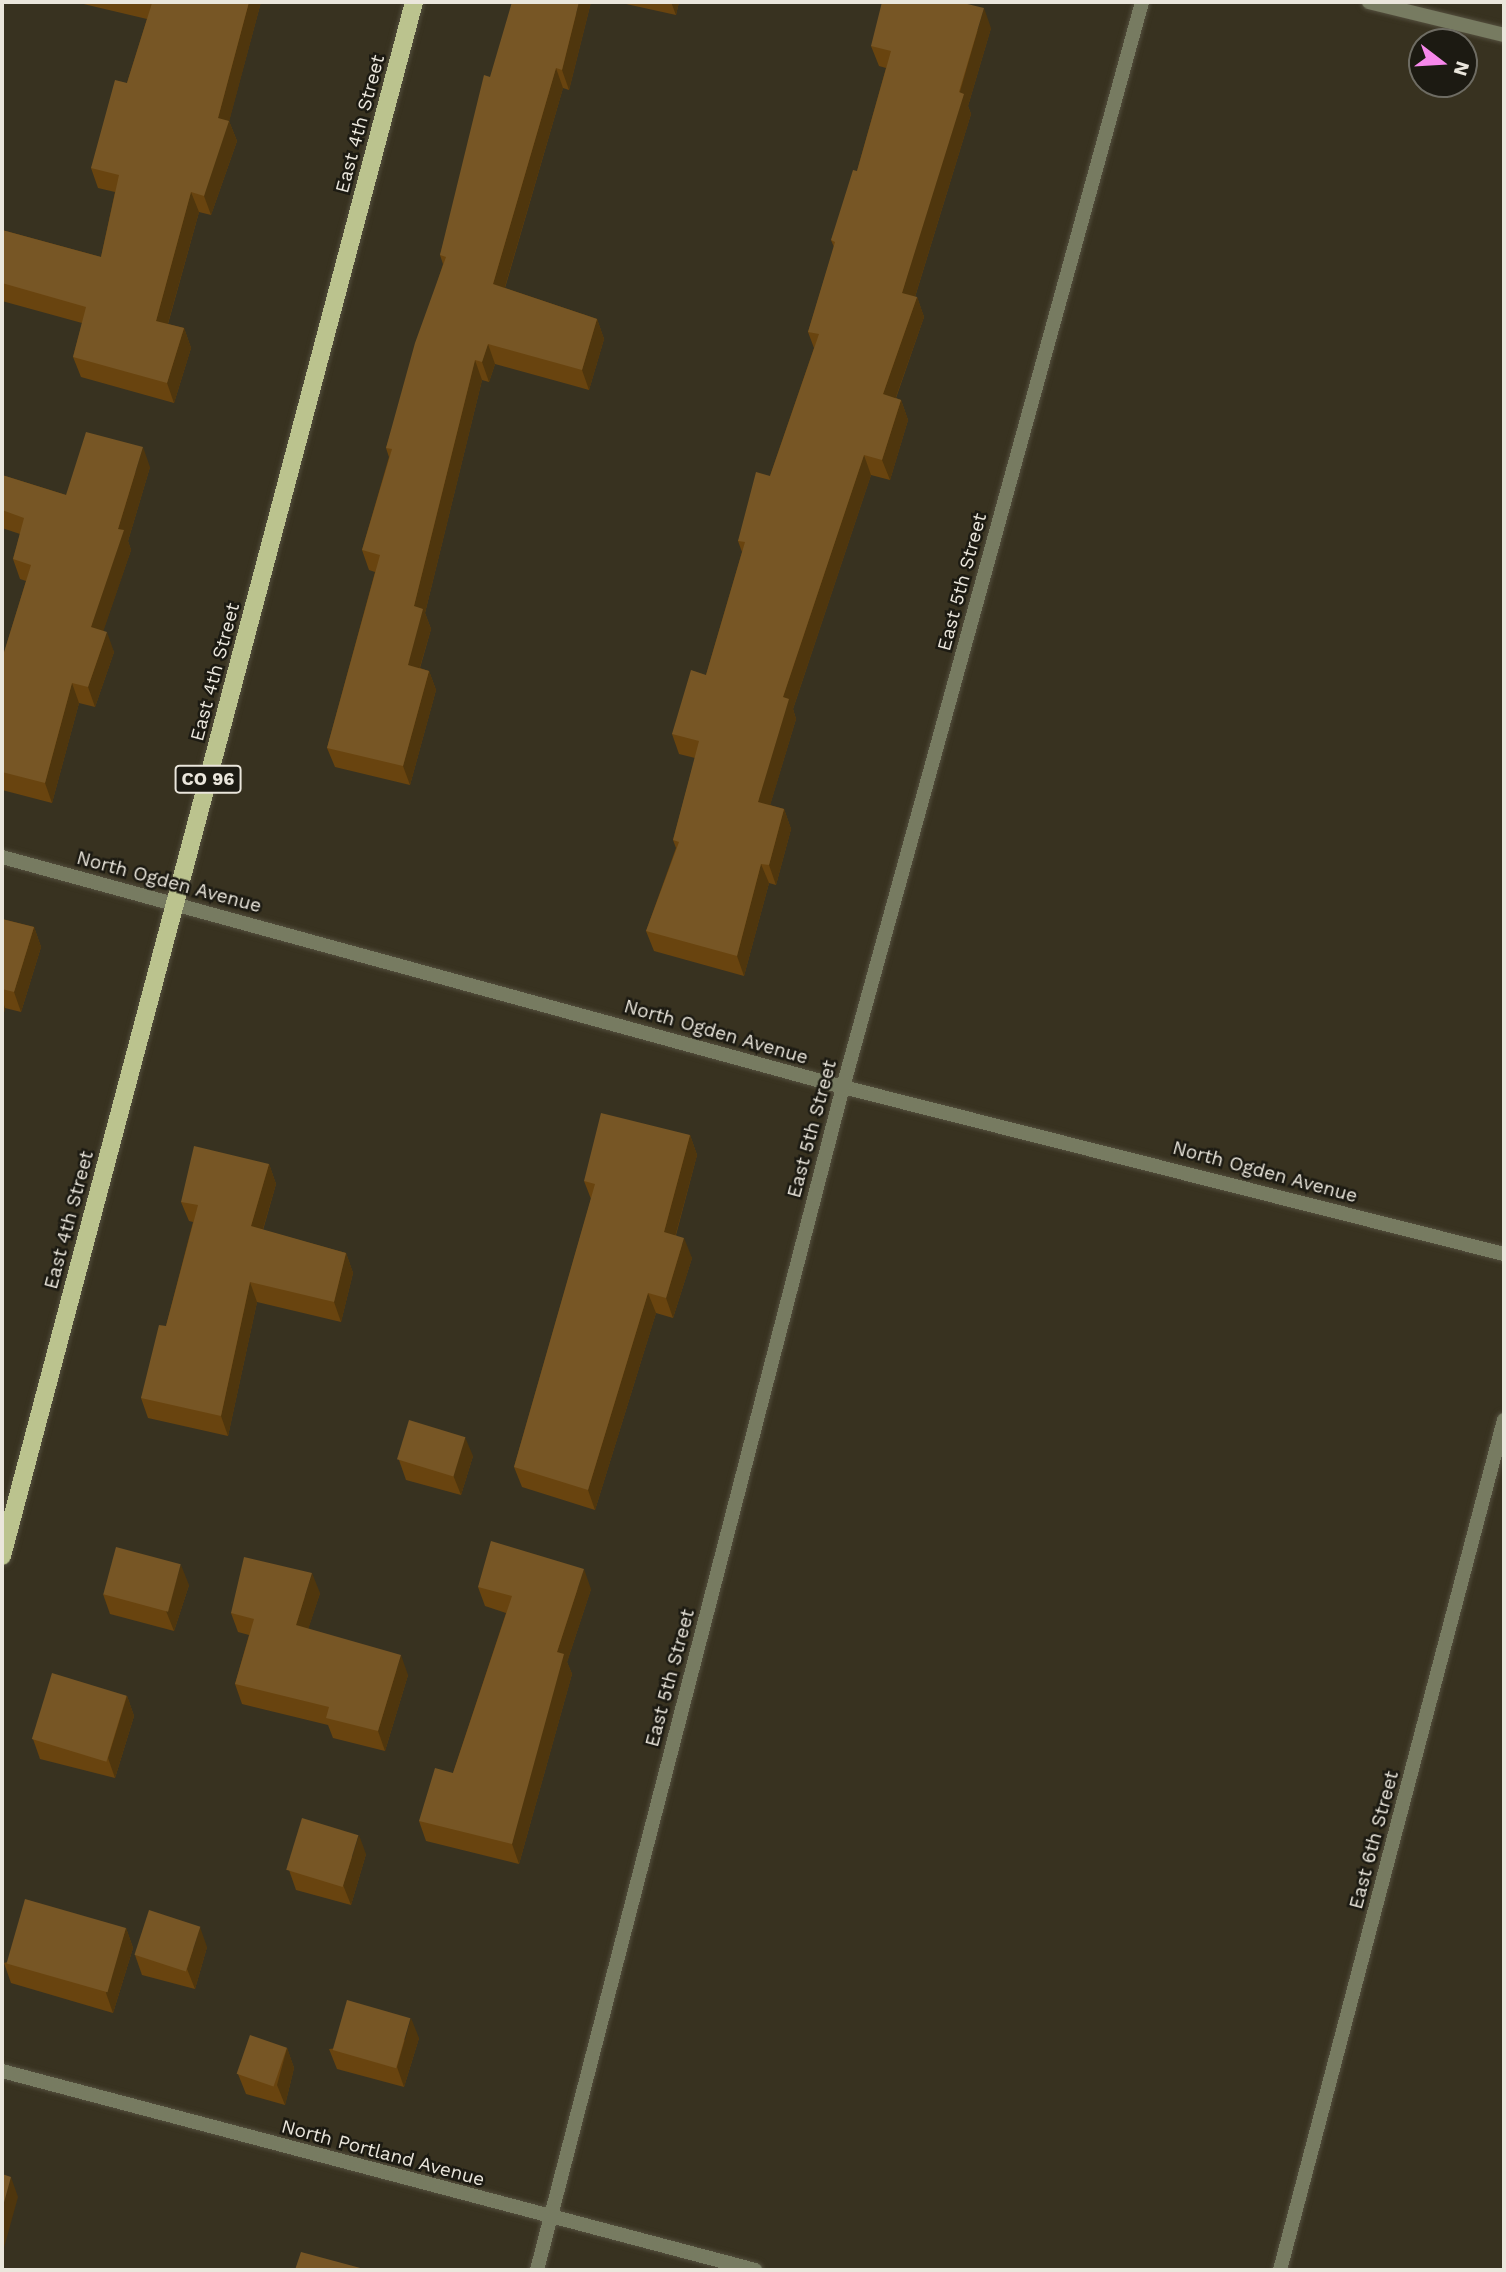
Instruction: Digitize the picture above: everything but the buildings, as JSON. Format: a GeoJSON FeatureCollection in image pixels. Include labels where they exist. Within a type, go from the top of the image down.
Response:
{"type":"FeatureCollection","features":[{"type":"Feature","properties":{"kind":"main road","name":"East 4th Street"},"geometry":{"type":"LineString","coordinates":[[2,1556],[414,2]]}},
{"type":"Feature","properties":{"kind":"street","name":"East 5th Street"},"geometry":{"type":"LineString","coordinates":[[537,2270],[843,1087],[1142,2]]}},
{"type":"Feature","properties":{"kind":"street"},"geometry":{"type":"LineString","coordinates":[[1369,2],[1504,35]]}},
{"type":"Feature","properties":{"kind":"street","name":"North Ogden Avenue"},"geometry":{"type":"LineString","coordinates":[[2,857],[843,1087],[1504,1254]]}},
{"type":"Feature","properties":{"kind":"street","name":"East 6th Street"},"geometry":{"type":"LineString","coordinates":[[1280,2270],[1504,1420]]}},
{"type":"Feature","properties":{"kind":"street","name":"North Portland Avenue"},"geometry":{"type":"LineString","coordinates":[[2,2071],[755,2270]]}}]}
